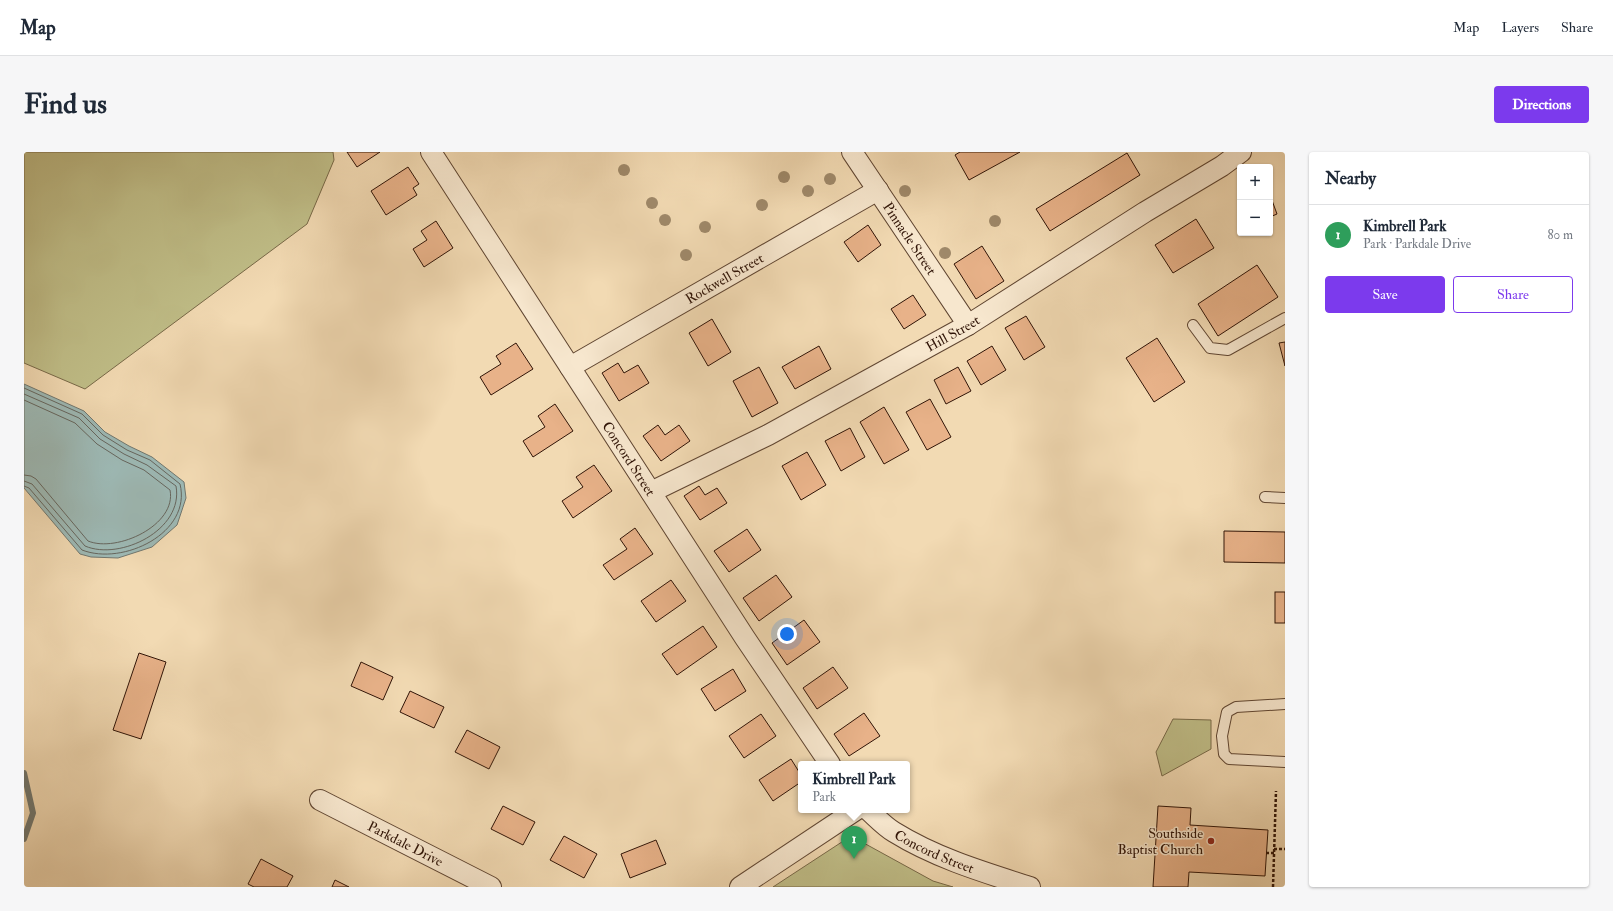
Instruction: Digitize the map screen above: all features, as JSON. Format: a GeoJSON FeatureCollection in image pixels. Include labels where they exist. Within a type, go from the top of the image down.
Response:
{"type":"FeatureCollection","features":[{"type":"Feature","properties":{"kind":"street","name":"Concord Street"},"geometry":{"type":"LineString","coordinates":[[431,152],[745,638],[828,761]]}},
{"type":"Feature","properties":{"kind":"street","name":"Pinnacle Street"},"geometry":{"type":"LineString","coordinates":[[852,152],[968,325]]}},
{"type":"Feature","properties":{"kind":"street","name":"Hill Street"},"geometry":{"type":"LineString","coordinates":[[651,492],[768,436],[968,325],[1145,212],[1222,166],[1241,152]]}},
{"type":"Feature","properties":{"kind":"street","name":"Rockwell Street"},"geometry":{"type":"LineString","coordinates":[[570,367],[878,190]]}},
{"type":"Feature","properties":{"kind":"street","name":"Parkdale Drive"},"geometry":{"type":"LineString","coordinates":[[320,800],[491,887]]}},
{"type":"Feature","properties":{"kind":"street"},"geometry":{"type":"LineString","coordinates":[[740,887],[851,813]]}},
{"type":"Feature","properties":{"kind":"street","name":"Concord Street"},"geometry":{"type":"LineString","coordinates":[[871,813],[892,831],[919,846],[948,859],[1030,887]]}},
{"type":"Feature","properties":{"kind":"lane"},"geometry":{"type":"LineString","coordinates":[[1193,325],[1210,348],[1228,350],[1285,318]]}},
{"type":"Feature","properties":{"kind":"lane"},"geometry":{"type":"LineString","coordinates":[[1265,497],[1285,498]]}},
{"type":"Feature","properties":{"kind":"lane"},"geometry":{"type":"LineString","coordinates":[[1285,704],[1236,707],[1227,712],[1222,736],[1224,754],[1229,759],[1285,762]]}},
{"type":"Feature","properties":{"kind":"path"},"geometry":{"type":"LineString","coordinates":[[1273,887],[1276,791]]}},
{"type":"Feature","properties":{"kind":"path"},"geometry":{"type":"LineString","coordinates":[[1274,848],[1285,849]]}},
{"type":"Feature","properties":{"kind":"path"},"geometry":{"type":"LineString","coordinates":[[1266,853],[1274,853]]}},
{"type":"Feature","properties":{"kind":"shaded area"},"geometry":{"type":"Polygon","coordinates":[[[24,152],[333,152],[334,160],[307,224],[85,389],[24,363],[24,152]]]}},
{"type":"Feature","properties":{"kind":"shaded area"},"geometry":{"type":"Polygon","coordinates":[[[1173,719],[1211,720],[1211,749],[1162,776],[1156,752],[1173,719]]]}},
{"type":"Feature","properties":{"kind":"shaded area"},"geometry":{"type":"Polygon","coordinates":[[[851,836],[933,881],[953,887],[773,887],[851,836]]]}},
{"type":"Feature","properties":{"kind":"water"},"geometry":{"type":"Polygon","coordinates":[[[24,384],[84,411],[105,432],[152,457],[184,482],[186,498],[177,525],[152,547],[118,558],[91,557],[80,554],[24,488],[24,384]]]}},
{"type":"Feature","properties":{"kind":"building"},"geometry":{"type":"Polygon","coordinates":[[[347,152],[380,152],[357,167],[347,152]]]}},
{"type":"Feature","properties":{"kind":"building"},"geometry":{"type":"Polygon","coordinates":[[[960,152],[1020,152],[969,180],[955,155],[960,152]]]}},
{"type":"Feature","properties":{"kind":"building"},"geometry":{"type":"Polygon","coordinates":[[[1127,153],[1140,175],[1050,231],[1036,209],[1127,153]]]}},
{"type":"Feature","properties":{"kind":"building"},"geometry":{"type":"Polygon","coordinates":[[[408,167],[419,184],[413,188],[417,195],[386,215],[371,191],[408,167]]]}},
{"type":"Feature","properties":{"kind":"building"},"geometry":{"type":"Polygon","coordinates":[[[1273,203],[1277,214],[1273,216],[1273,203]]]}},
{"type":"Feature","properties":{"kind":"building"},"geometry":{"type":"Polygon","coordinates":[[[1196,219],[1214,248],[1173,273],[1155,245],[1196,219]]]}},
{"type":"Feature","properties":{"kind":"building"},"geometry":{"type":"Polygon","coordinates":[[[436,221],[453,248],[424,267],[413,249],[427,240],[421,231],[436,221]]]}},
{"type":"Feature","properties":{"kind":"building"},"geometry":{"type":"Polygon","coordinates":[[[868,225],[881,245],[858,262],[844,242],[868,225]]]}},
{"type":"Feature","properties":{"kind":"building"},"geometry":{"type":"Polygon","coordinates":[[[982,246],[1004,281],[976,299],[954,264],[982,246]]]}},
{"type":"Feature","properties":{"kind":"building"},"geometry":{"type":"Polygon","coordinates":[[[1257,265],[1278,297],[1218,336],[1198,304],[1257,265]]]}},
{"type":"Feature","properties":{"kind":"building"},"geometry":{"type":"Polygon","coordinates":[[[913,295],[926,315],[904,329],[891,309],[913,295]]]}},
{"type":"Feature","properties":{"kind":"building"},"geometry":{"type":"Polygon","coordinates":[[[1026,316],[1045,347],[1024,360],[1005,328],[1026,316]]]}},
{"type":"Feature","properties":{"kind":"building"},"geometry":{"type":"Polygon","coordinates":[[[712,319],[731,352],[708,366],[689,333],[712,319]]]}},
{"type":"Feature","properties":{"kind":"building"},"geometry":{"type":"Polygon","coordinates":[[[1157,338],[1185,382],[1154,402],[1126,358],[1157,338]]]}},
{"type":"Feature","properties":{"kind":"building"},"geometry":{"type":"Polygon","coordinates":[[[1285,342],[1285,366],[1279,343],[1285,342]]]}},
{"type":"Feature","properties":{"kind":"building"},"geometry":{"type":"Polygon","coordinates":[[[516,343],[533,369],[491,395],[480,377],[501,364],[496,356],[516,343]]]}},
{"type":"Feature","properties":{"kind":"building"},"geometry":{"type":"Polygon","coordinates":[[[819,346],[831,369],[795,389],[782,367],[819,346]]]}},
{"type":"Feature","properties":{"kind":"building"},"geometry":{"type":"Polygon","coordinates":[[[992,346],[1006,370],[981,385],[967,361],[992,346]]]}},
{"type":"Feature","properties":{"kind":"building"},"geometry":{"type":"Polygon","coordinates":[[[618,363],[624,373],[638,365],[649,383],[619,401],[602,373],[618,363]]]}},
{"type":"Feature","properties":{"kind":"building"},"geometry":{"type":"Polygon","coordinates":[[[759,367],[778,403],[752,417],[733,381],[759,367]]]}},
{"type":"Feature","properties":{"kind":"building"},"geometry":{"type":"Polygon","coordinates":[[[958,367],[971,391],[946,404],[934,380],[958,367]]]}},
{"type":"Feature","properties":{"kind":"building"},"geometry":{"type":"Polygon","coordinates":[[[930,399],[951,437],[927,450],[906,412],[930,399]]]}},
{"type":"Feature","properties":{"kind":"building"},"geometry":{"type":"Polygon","coordinates":[[[555,404],[573,431],[533,457],[523,441],[545,427],[538,416],[555,404]]]}},
{"type":"Feature","properties":{"kind":"building"},"geometry":{"type":"Polygon","coordinates":[[[884,407],[909,450],[884,464],[860,422],[884,407]]]}},
{"type":"Feature","properties":{"kind":"building"},"geometry":{"type":"Polygon","coordinates":[[[658,425],[665,435],[679,425],[690,441],[661,461],[643,436],[658,425]]]}},
{"type":"Feature","properties":{"kind":"building"},"geometry":{"type":"Polygon","coordinates":[[[850,428],[865,457],[841,471],[825,441],[850,428]]]}},
{"type":"Feature","properties":{"kind":"building"},"geometry":{"type":"Polygon","coordinates":[[[807,452],[826,485],[801,500],[782,466],[807,452]]]}},
{"type":"Feature","properties":{"kind":"building"},"geometry":{"type":"Polygon","coordinates":[[[594,465],[612,491],[573,518],[562,501],[583,487],[576,477],[594,465]]]}},
{"type":"Feature","properties":{"kind":"building"},"geometry":{"type":"Polygon","coordinates":[[[699,486],[705,495],[717,488],[727,503],[700,520],[684,496],[699,486]]]}},
{"type":"Feature","properties":{"kind":"building"},"geometry":{"type":"Polygon","coordinates":[[[635,528],[653,554],[614,580],[603,565],[627,549],[620,539],[635,528]]]}},
{"type":"Feature","properties":{"kind":"building"},"geometry":{"type":"Polygon","coordinates":[[[747,529],[761,550],[729,572],[714,551],[747,529]]]}},
{"type":"Feature","properties":{"kind":"building"},"geometry":{"type":"Polygon","coordinates":[[[1224,531],[1285,532],[1285,563],[1224,562],[1224,531]]]}},
{"type":"Feature","properties":{"kind":"building"},"geometry":{"type":"Polygon","coordinates":[[[776,575],[792,597],[759,621],[743,598],[776,575]]]}},
{"type":"Feature","properties":{"kind":"building"},"geometry":{"type":"Polygon","coordinates":[[[671,580],[686,601],[656,622],[641,601],[671,580]]]}},
{"type":"Feature","properties":{"kind":"building"},"geometry":{"type":"Polygon","coordinates":[[[1275,592],[1285,592],[1285,623],[1275,623],[1275,592]]]}},
{"type":"Feature","properties":{"kind":"building"},"geometry":{"type":"Polygon","coordinates":[[[804,620],[820,642],[787,665],[772,643],[804,620]]]}},
{"type":"Feature","properties":{"kind":"building"},"geometry":{"type":"Polygon","coordinates":[[[703,626],[717,647],[677,675],[662,654],[703,626]]]}},
{"type":"Feature","properties":{"kind":"building"},"geometry":{"type":"Polygon","coordinates":[[[139,653],[166,662],[141,739],[113,730],[139,653]]]}},
{"type":"Feature","properties":{"kind":"building"},"geometry":{"type":"Polygon","coordinates":[[[361,662],[393,677],[383,700],[351,686],[361,662]]]}},
{"type":"Feature","properties":{"kind":"building"},"geometry":{"type":"Polygon","coordinates":[[[833,667],[848,688],[817,709],[803,688],[833,667]]]}},
{"type":"Feature","properties":{"kind":"building"},"geometry":{"type":"Polygon","coordinates":[[[733,669],[746,691],[715,711],[701,689],[733,669]]]}},
{"type":"Feature","properties":{"kind":"building"},"geometry":{"type":"Polygon","coordinates":[[[410,691],[444,707],[434,728],[400,712],[410,691]]]}},
{"type":"Feature","properties":{"kind":"building"},"geometry":{"type":"Polygon","coordinates":[[[864,713],[880,736],[849,756],[834,734],[864,713]]]}},
{"type":"Feature","properties":{"kind":"building"},"geometry":{"type":"Polygon","coordinates":[[[761,714],[776,736],[744,758],[729,736],[761,714]]]}},
{"type":"Feature","properties":{"kind":"building"},"geometry":{"type":"Polygon","coordinates":[[[467,730],[500,747],[489,769],[455,752],[467,730]]]}},
{"type":"Feature","properties":{"kind":"building"},"geometry":{"type":"Polygon","coordinates":[[[791,759],[798,770],[798,784],[773,801],[759,780],[791,759]]]}},
{"type":"Feature","properties":{"kind":"building"},"geometry":{"type":"Polygon","coordinates":[[[503,806],[535,822],[523,845],[491,829],[503,806]]]}},
{"type":"Feature","properties":{"kind":"building","name":"Southside Baptist Church"},"geometry":{"type":"Polygon","coordinates":[[[1158,806],[1191,808],[1190,825],[1268,830],[1265,876],[1189,872],[1188,887],[1153,887],[1158,806]]]}},
{"type":"Feature","properties":{"kind":"building"},"geometry":{"type":"Polygon","coordinates":[[[564,836],[597,854],[584,878],[550,860],[564,836]]]}},
{"type":"Feature","properties":{"kind":"building"},"geometry":{"type":"Polygon","coordinates":[[[656,840],[666,864],[630,878],[621,854],[656,840]]]}},
{"type":"Feature","properties":{"kind":"building"},"geometry":{"type":"Polygon","coordinates":[[[261,859],[293,876],[287,887],[254,887],[248,884],[261,859]]]}},
{"type":"Feature","properties":{"kind":"building"},"geometry":{"type":"Polygon","coordinates":[[[335,880],[349,887],[332,887],[335,880]]]}},
{"type":"Feature","properties":{"kind":"waterway"},"geometry":{"type":"LineString","coordinates":[[24,773],[33,813],[24,839]]}},
{"type":"Feature","properties":{"kind":"place","name":"Southside Baptist Church"},"geometry":{"type":"Point","coordinates":[1211,841]}},
{"type":"Feature","properties":{"kind":"place","name":"Kimbrell Park"},"geometry":{"type":"Point","coordinates":[854,859]}}]}
